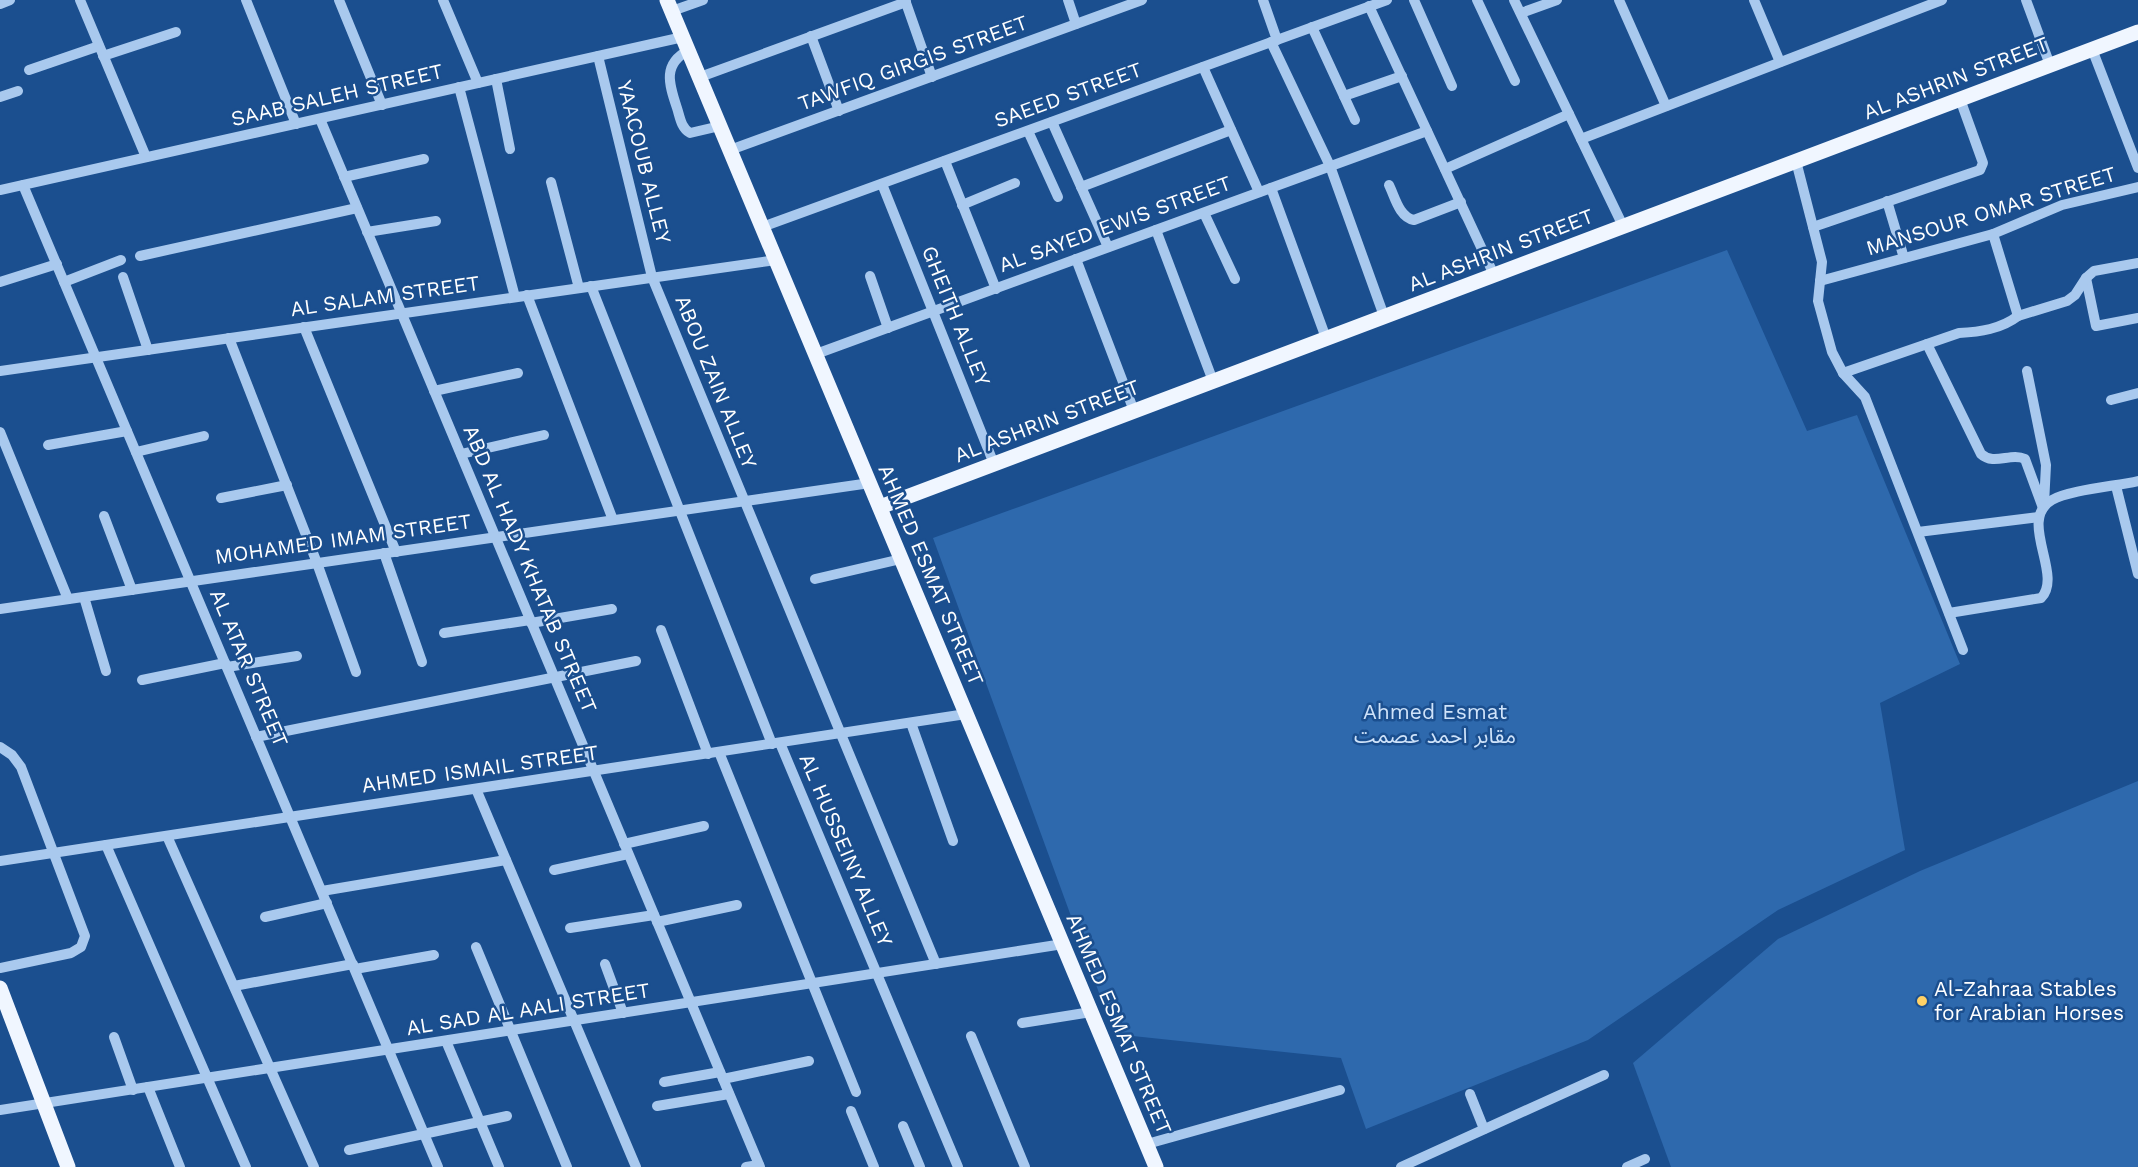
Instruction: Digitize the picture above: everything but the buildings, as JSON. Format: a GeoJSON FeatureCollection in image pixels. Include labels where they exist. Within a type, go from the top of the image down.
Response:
{"type":"FeatureCollection","features":[{"type":"Feature","properties":{"kind":"main road","name":"AHMED ESMAT STREET"},"geometry":{"type":"LineString","coordinates":[[670,5],[1156,1167]]}},
{"type":"Feature","properties":{"kind":"main road","name":"AL ASHRIN STREET"},"geometry":{"type":"LineString","coordinates":[[880,507],[2138,32]]}},
{"type":"Feature","properties":{"kind":"main road"},"geometry":{"type":"LineString","coordinates":[[0,988],[68,1167]]}},
{"type":"Feature","properties":{"kind":"street"},"geometry":{"type":"LineString","coordinates":[[0,4],[10,0]]}},
{"type":"Feature","properties":{"kind":"street"},"geometry":{"type":"LineString","coordinates":[[80,0],[146,157]]}},
{"type":"Feature","properties":{"kind":"street"},"geometry":{"type":"LineString","coordinates":[[246,0],[296,124]]}},
{"type":"Feature","properties":{"kind":"street"},"geometry":{"type":"LineString","coordinates":[[339,0],[382,105]]}},
{"type":"Feature","properties":{"kind":"street"},"geometry":{"type":"LineString","coordinates":[[443,0],[478,83]]}},
{"type":"Feature","properties":{"kind":"street"},"geometry":{"type":"LineString","coordinates":[[670,5],[703,0]]}},
{"type":"Feature","properties":{"kind":"street"},"geometry":{"type":"LineString","coordinates":[[1068,0],[1076,24]]}},
{"type":"Feature","properties":{"kind":"street","name":"TAWFIQ GIRGIS STREET"},"geometry":{"type":"LineString","coordinates":[[730,150],[1142,0]]}},
{"type":"Feature","properties":{"kind":"street"},"geometry":{"type":"LineString","coordinates":[[1263,0],[1274,41],[1330,166],[1384,316]]}},
{"type":"Feature","properties":{"kind":"street","name":"SAEED STREET"},"geometry":{"type":"LineString","coordinates":[[762,227],[1387,0]]}},
{"type":"Feature","properties":{"kind":"street"},"geometry":{"type":"LineString","coordinates":[[1414,0],[1452,86]]}},
{"type":"Feature","properties":{"kind":"street"},"geometry":{"type":"LineString","coordinates":[[1477,0],[1515,81]]}},
{"type":"Feature","properties":{"kind":"street"},"geometry":{"type":"LineString","coordinates":[[1514,0],[1623,226]]}},
{"type":"Feature","properties":{"kind":"street"},"geometry":{"type":"LineString","coordinates":[[1521,13],[1557,0]]}},
{"type":"Feature","properties":{"kind":"street"},"geometry":{"type":"LineString","coordinates":[[1619,0],[1666,106]]}},
{"type":"Feature","properties":{"kind":"street"},"geometry":{"type":"LineString","coordinates":[[1754,0],[1780,62]]}},
{"type":"Feature","properties":{"kind":"street"},"geometry":{"type":"LineString","coordinates":[[1581,139],[1942,0]]}},
{"type":"Feature","properties":{"kind":"street"},"geometry":{"type":"LineString","coordinates":[[2026,0],[2050,65]]}},
{"type":"Feature","properties":{"kind":"street"},"geometry":{"type":"LineString","coordinates":[[700,77],[905,1],[932,76]]}},
{"type":"Feature","properties":{"kind":"street"},"geometry":{"type":"LineString","coordinates":[[1370,6],[1494,275]]}},
{"type":"Feature","properties":{"kind":"street"},"geometry":{"type":"LineString","coordinates":[[1312,27],[1355,120]]}},
{"type":"Feature","properties":{"kind":"street"},"geometry":{"type":"LineString","coordinates":[[29,70],[176,32]]}},
{"type":"Feature","properties":{"kind":"street"},"geometry":{"type":"LineString","coordinates":[[811,36],[839,111]]}},
{"type":"Feature","properties":{"kind":"street"},"geometry":{"type":"LineString","coordinates":[[686,44],[669,73],[669,84],[683,126],[690,133],[720,126]]}},
{"type":"Feature","properties":{"kind":"street","name":"SAAB SALEH STREET"},"geometry":{"type":"LineString","coordinates":[[0,190],[598,56],[686,44]]}},
{"type":"Feature","properties":{"kind":"street"},"geometry":{"type":"LineString","coordinates":[[2092,49],[2138,168]]}},
{"type":"Feature","properties":{"kind":"street","name":"YAACOUB ALLEY"},"geometry":{"type":"LineString","coordinates":[[598,56],[652,277]]}},
{"type":"Feature","properties":{"kind":"street"},"geometry":{"type":"LineString","coordinates":[[1203,67],[1259,192]]}},
{"type":"Feature","properties":{"kind":"street"},"geometry":{"type":"LineString","coordinates":[[1344,96],[1402,76]]}},
{"type":"Feature","properties":{"kind":"street"},"geometry":{"type":"LineString","coordinates":[[496,79],[510,149]]}},
{"type":"Feature","properties":{"kind":"street"},"geometry":{"type":"LineString","coordinates":[[459,87],[514,297]]}},
{"type":"Feature","properties":{"kind":"street"},"geometry":{"type":"LineString","coordinates":[[0,97],[18,91]]}},
{"type":"Feature","properties":{"kind":"street"},"geometry":{"type":"LineString","coordinates":[[1813,227],[1980,170],[1983,163],[1960,99]]}},
{"type":"Feature","properties":{"kind":"street"},"geometry":{"type":"LineString","coordinates":[[1445,169],[1569,114]]}},
{"type":"Feature","properties":{"kind":"street","name":"ABD AL HADY KHATAB STREET"},"geometry":{"type":"LineString","coordinates":[[320,119],[759,1166]]}},
{"type":"Feature","properties":{"kind":"street"},"geometry":{"type":"LineString","coordinates":[[1052,122],[1108,248]]}},
{"type":"Feature","properties":{"kind":"street"},"geometry":{"type":"LineString","coordinates":[[1028,130],[1058,197]]}},
{"type":"Feature","properties":{"kind":"street"},"geometry":{"type":"LineString","coordinates":[[1081,187],[1231,130]]}},
{"type":"Feature","properties":{"kind":"street","name":"AL SAYED EWIS STREET"},"geometry":{"type":"LineString","coordinates":[[816,354],[1427,131]]}},
{"type":"Feature","properties":{"kind":"street"},"geometry":{"type":"LineString","coordinates":[[344,177],[424,159]]}},
{"type":"Feature","properties":{"kind":"street"},"geometry":{"type":"LineString","coordinates":[[945,161],[996,289]]}},
{"type":"Feature","properties":{"kind":"street"},"geometry":{"type":"LineString","coordinates":[[1796,161],[1822,262],[1818,301],[1832,352],[1843,374],[1865,397],[1963,650]]}},
{"type":"Feature","properties":{"kind":"street"},"geometry":{"type":"LineString","coordinates":[[551,182],[579,288]]}},
{"type":"Feature","properties":{"kind":"street"},"geometry":{"type":"LineString","coordinates":[[962,205],[1015,183]]}},
{"type":"Feature","properties":{"kind":"street","name":"GHEITH ALLEY"},"geometry":{"type":"LineString","coordinates":[[882,184],[994,464]]}},
{"type":"Feature","properties":{"kind":"street","name":"AL ATAR STREET"},"geometry":{"type":"LineString","coordinates":[[23,185],[438,1167]]}},
{"type":"Feature","properties":{"kind":"street"},"geometry":{"type":"LineString","coordinates":[[1389,185],[1403,214],[1414,220],[1461,202]]}},
{"type":"Feature","properties":{"kind":"street"},"geometry":{"type":"LineString","coordinates":[[1271,188],[1326,338]]}},
{"type":"Feature","properties":{"kind":"street","name":"MANSOUR OMAR STREET"},"geometry":{"type":"LineString","coordinates":[[1820,281],[1993,234],[2051,209],[2138,188]]}},
{"type":"Feature","properties":{"kind":"street"},"geometry":{"type":"LineString","coordinates":[[1887,201],[1904,258]]}},
{"type":"Feature","properties":{"kind":"street"},"geometry":{"type":"LineString","coordinates":[[140,256],[357,208]]}},
{"type":"Feature","properties":{"kind":"street"},"geometry":{"type":"LineString","coordinates":[[1204,213],[1235,279]]}},
{"type":"Feature","properties":{"kind":"street"},"geometry":{"type":"LineString","coordinates":[[368,232],[435,221]]}},
{"type":"Feature","properties":{"kind":"street"},"geometry":{"type":"LineString","coordinates":[[1156,230],[1213,381]]}},
{"type":"Feature","properties":{"kind":"street"},"geometry":{"type":"LineString","coordinates":[[1993,234],[2018,316]]}},
{"type":"Feature","properties":{"kind":"street"},"geometry":{"type":"LineString","coordinates":[[64,282],[121,260]]}},
{"type":"Feature","properties":{"kind":"street","name":"AL SALAM STREET"},"geometry":{"type":"LineString","coordinates":[[0,371],[776,260]]}},
{"type":"Feature","properties":{"kind":"street"},"geometry":{"type":"LineString","coordinates":[[1076,260],[1134,411]]}},
{"type":"Feature","properties":{"kind":"street"},"geometry":{"type":"LineString","coordinates":[[1843,374],[1959,333],[1979,332],[1997,327],[2018,316],[2067,301],[2075,295],[2086,278],[2104,267],[2138,263]]}},
{"type":"Feature","properties":{"kind":"street"},"geometry":{"type":"LineString","coordinates":[[0,282],[57,264]]}},
{"type":"Feature","properties":{"kind":"street"},"geometry":{"type":"LineString","coordinates":[[870,276],[888,328]]}},
{"type":"Feature","properties":{"kind":"street"},"geometry":{"type":"LineString","coordinates":[[123,277],[148,350]]}},
{"type":"Feature","properties":{"kind":"street","name":"ABOU ZAIN ALLEY"},"geometry":{"type":"LineString","coordinates":[[652,277],[936,964]]}},
{"type":"Feature","properties":{"kind":"street"},"geometry":{"type":"LineString","coordinates":[[2086,278],[2096,326],[2138,318]]}},
{"type":"Feature","properties":{"kind":"street","name":"AL HUSSEINY ALLEY"},"geometry":{"type":"LineString","coordinates":[[591,286],[680,511],[776,743],[957,1167]]}},
{"type":"Feature","properties":{"kind":"street"},"geometry":{"type":"LineString","coordinates":[[527,295],[613,520]]}},
{"type":"Feature","properties":{"kind":"street"},"geometry":{"type":"LineString","coordinates":[[304,327],[390,553],[422,662]]}},
{"type":"Feature","properties":{"kind":"street"},"geometry":{"type":"LineString","coordinates":[[229,338],[317,563],[356,672]]}},
{"type":"Feature","properties":{"kind":"street"},"geometry":{"type":"LineString","coordinates":[[1927,344],[1981,454],[1990,459],[2018,457],[2025,459],[2041,512],[2048,586],[2046,593],[2034,601],[1950,613]]}},
{"type":"Feature","properties":{"kind":"street"},"geometry":{"type":"LineString","coordinates":[[2027,371],[2046,465],[2041,512]]}},
{"type":"Feature","properties":{"kind":"street"},"geometry":{"type":"LineString","coordinates":[[434,391],[518,373]]}},
{"type":"Feature","properties":{"kind":"street"},"geometry":{"type":"LineString","coordinates":[[2111,400],[2138,393]]}},
{"type":"Feature","properties":{"kind":"street"},"geometry":{"type":"LineString","coordinates":[[48,445],[127,431]]}},
{"type":"Feature","properties":{"kind":"street"},"geometry":{"type":"LineString","coordinates":[[0,432],[68,599]]}},
{"type":"Feature","properties":{"kind":"street"},"geometry":{"type":"LineString","coordinates":[[461,454],[544,435]]}},
{"type":"Feature","properties":{"kind":"street"},"geometry":{"type":"LineString","coordinates":[[136,452],[204,436]]}},
{"type":"Feature","properties":{"kind":"street"},"geometry":{"type":"LineString","coordinates":[[1918,532],[2041,512],[2058,497],[2138,481]]}},
{"type":"Feature","properties":{"kind":"street","name":"MOHAMED IMAM STREET"},"geometry":{"type":"LineString","coordinates":[[0,609],[870,483]]}},
{"type":"Feature","properties":{"kind":"street"},"geometry":{"type":"LineString","coordinates":[[220,498],[287,485]]}},
{"type":"Feature","properties":{"kind":"street"},"geometry":{"type":"LineString","coordinates":[[2116,486],[2138,574]]}},
{"type":"Feature","properties":{"kind":"street"},"geometry":{"type":"LineString","coordinates":[[104,516],[132,590]]}},
{"type":"Feature","properties":{"kind":"street"},"geometry":{"type":"LineString","coordinates":[[815,579],[901,558]]}},
{"type":"Feature","properties":{"kind":"street"},"geometry":{"type":"LineString","coordinates":[[84,597],[106,671]]}},
{"type":"Feature","properties":{"kind":"street"},"geometry":{"type":"LineString","coordinates":[[444,633],[612,609]]}},
{"type":"Feature","properties":{"kind":"street"},"geometry":{"type":"LineString","coordinates":[[661,630],[812,983],[856,1092]]}},
{"type":"Feature","properties":{"kind":"street"},"geometry":{"type":"LineString","coordinates":[[142,681],[226,665],[297,656]]}},
{"type":"Feature","properties":{"kind":"street"},"geometry":{"type":"LineString","coordinates":[[256,737],[636,661]]}},
{"type":"Feature","properties":{"kind":"street","name":"AHMED ISMAIL STREET"},"geometry":{"type":"LineString","coordinates":[[0,861],[966,714]]}},
{"type":"Feature","properties":{"kind":"street"},"geometry":{"type":"LineString","coordinates":[[911,723],[953,841]]}},
{"type":"Feature","properties":{"kind":"street"},"geometry":{"type":"LineString","coordinates":[[0,747],[12,755],[21,767],[84,931],[84,942],[71,953],[0,968]]}},
{"type":"Feature","properties":{"kind":"street"},"geometry":{"type":"LineString","coordinates":[[476,789],[636,1167]]}},
{"type":"Feature","properties":{"kind":"street"},"geometry":{"type":"LineString","coordinates":[[554,870],[704,826]]}},
{"type":"Feature","properties":{"kind":"street"},"geometry":{"type":"LineString","coordinates":[[167,836],[314,1167]]}},
{"type":"Feature","properties":{"kind":"street"},"geometry":{"type":"LineString","coordinates":[[106,845],[246,1167]]}},
{"type":"Feature","properties":{"kind":"street"},"geometry":{"type":"LineString","coordinates":[[322,891],[506,860]]}},
{"type":"Feature","properties":{"kind":"street"},"geometry":{"type":"LineString","coordinates":[[266,917],[327,903]]}},
{"type":"Feature","properties":{"kind":"street"},"geometry":{"type":"LineString","coordinates":[[570,928],[655,919],[737,905]]}},
{"type":"Feature","properties":{"kind":"street","name":"AL SAD AL AALI STREET"},"geometry":{"type":"LineString","coordinates":[[0,1110],[390,1051],[1063,944]]}},
{"type":"Feature","properties":{"kind":"street"},"geometry":{"type":"LineString","coordinates":[[476,947],[567,1167]]}},
{"type":"Feature","properties":{"kind":"street"},"geometry":{"type":"LineString","coordinates":[[234,986],[434,955]]}},
{"type":"Feature","properties":{"kind":"street"},"geometry":{"type":"LineString","coordinates":[[605,964],[623,1013]]}},
{"type":"Feature","properties":{"kind":"street"},"geometry":{"type":"LineString","coordinates":[[1022,1023],[1091,1011]]}},
{"type":"Feature","properties":{"kind":"street"},"geometry":{"type":"LineString","coordinates":[[971,1036],[1025,1167]]}},
{"type":"Feature","properties":{"kind":"street"},"geometry":{"type":"LineString","coordinates":[[114,1037],[133,1090]]}},
{"type":"Feature","properties":{"kind":"street"},"geometry":{"type":"LineString","coordinates":[[446,1041],[499,1167]]}},
{"type":"Feature","properties":{"kind":"street"},"geometry":{"type":"LineString","coordinates":[[664,1082],[809,1061]]}},
{"type":"Feature","properties":{"kind":"street"},"geometry":{"type":"LineString","coordinates":[[1401,1167],[1604,1075]]}},
{"type":"Feature","properties":{"kind":"street"},"geometry":{"type":"LineString","coordinates":[[148,1087],[180,1167]]}},
{"type":"Feature","properties":{"kind":"street"},"geometry":{"type":"LineString","coordinates":[[1146,1144],[1340,1090]]}},
{"type":"Feature","properties":{"kind":"street"},"geometry":{"type":"LineString","coordinates":[[657,1106],[729,1094]]}},
{"type":"Feature","properties":{"kind":"street"},"geometry":{"type":"LineString","coordinates":[[1470,1094],[1484,1129]]}},
{"type":"Feature","properties":{"kind":"street"},"geometry":{"type":"LineString","coordinates":[[851,1111],[874,1167]]}},
{"type":"Feature","properties":{"kind":"street"},"geometry":{"type":"LineString","coordinates":[[349,1150],[507,1116]]}},
{"type":"Feature","properties":{"kind":"street"},"geometry":{"type":"LineString","coordinates":[[903,1126],[920,1167]]}},
{"type":"Feature","properties":{"kind":"street"},"geometry":{"type":"LineString","coordinates":[[1627,1167],[1645,1159]]}},
{"type":"Feature","properties":{"kind":"street"},"geometry":{"type":"LineString","coordinates":[[746,1167],[759,1166]]}},
{"type":"Feature","properties":{"kind":"green space","name":"Ahmed Esmat مقابر احمد عصمت"},"geometry":{"type":"Polygon","coordinates":[[[1727,250],[1807,431],[1857,415],[1960,664],[1880,703],[1905,850],[1778,910],[1588,1040],[1366,1129],[1341,1058],[1114,1034],[933,538],[1727,250]]]}},
{"type":"Feature","properties":{"kind":"green space","name":"Al-Zahraa Stables for Arabian Horses"},"geometry":{"type":"Polygon","coordinates":[[[2138,781],[2138,1167],[1671,1167],[1633,1063],[1778,939],[1920,871],[2138,781]]]}},
{"type":"Feature","properties":{"kind":"place","name":"Al-Zahraa Stables for Arabian Horses"},"geometry":{"type":"Point","coordinates":[1922,1001]}}]}
